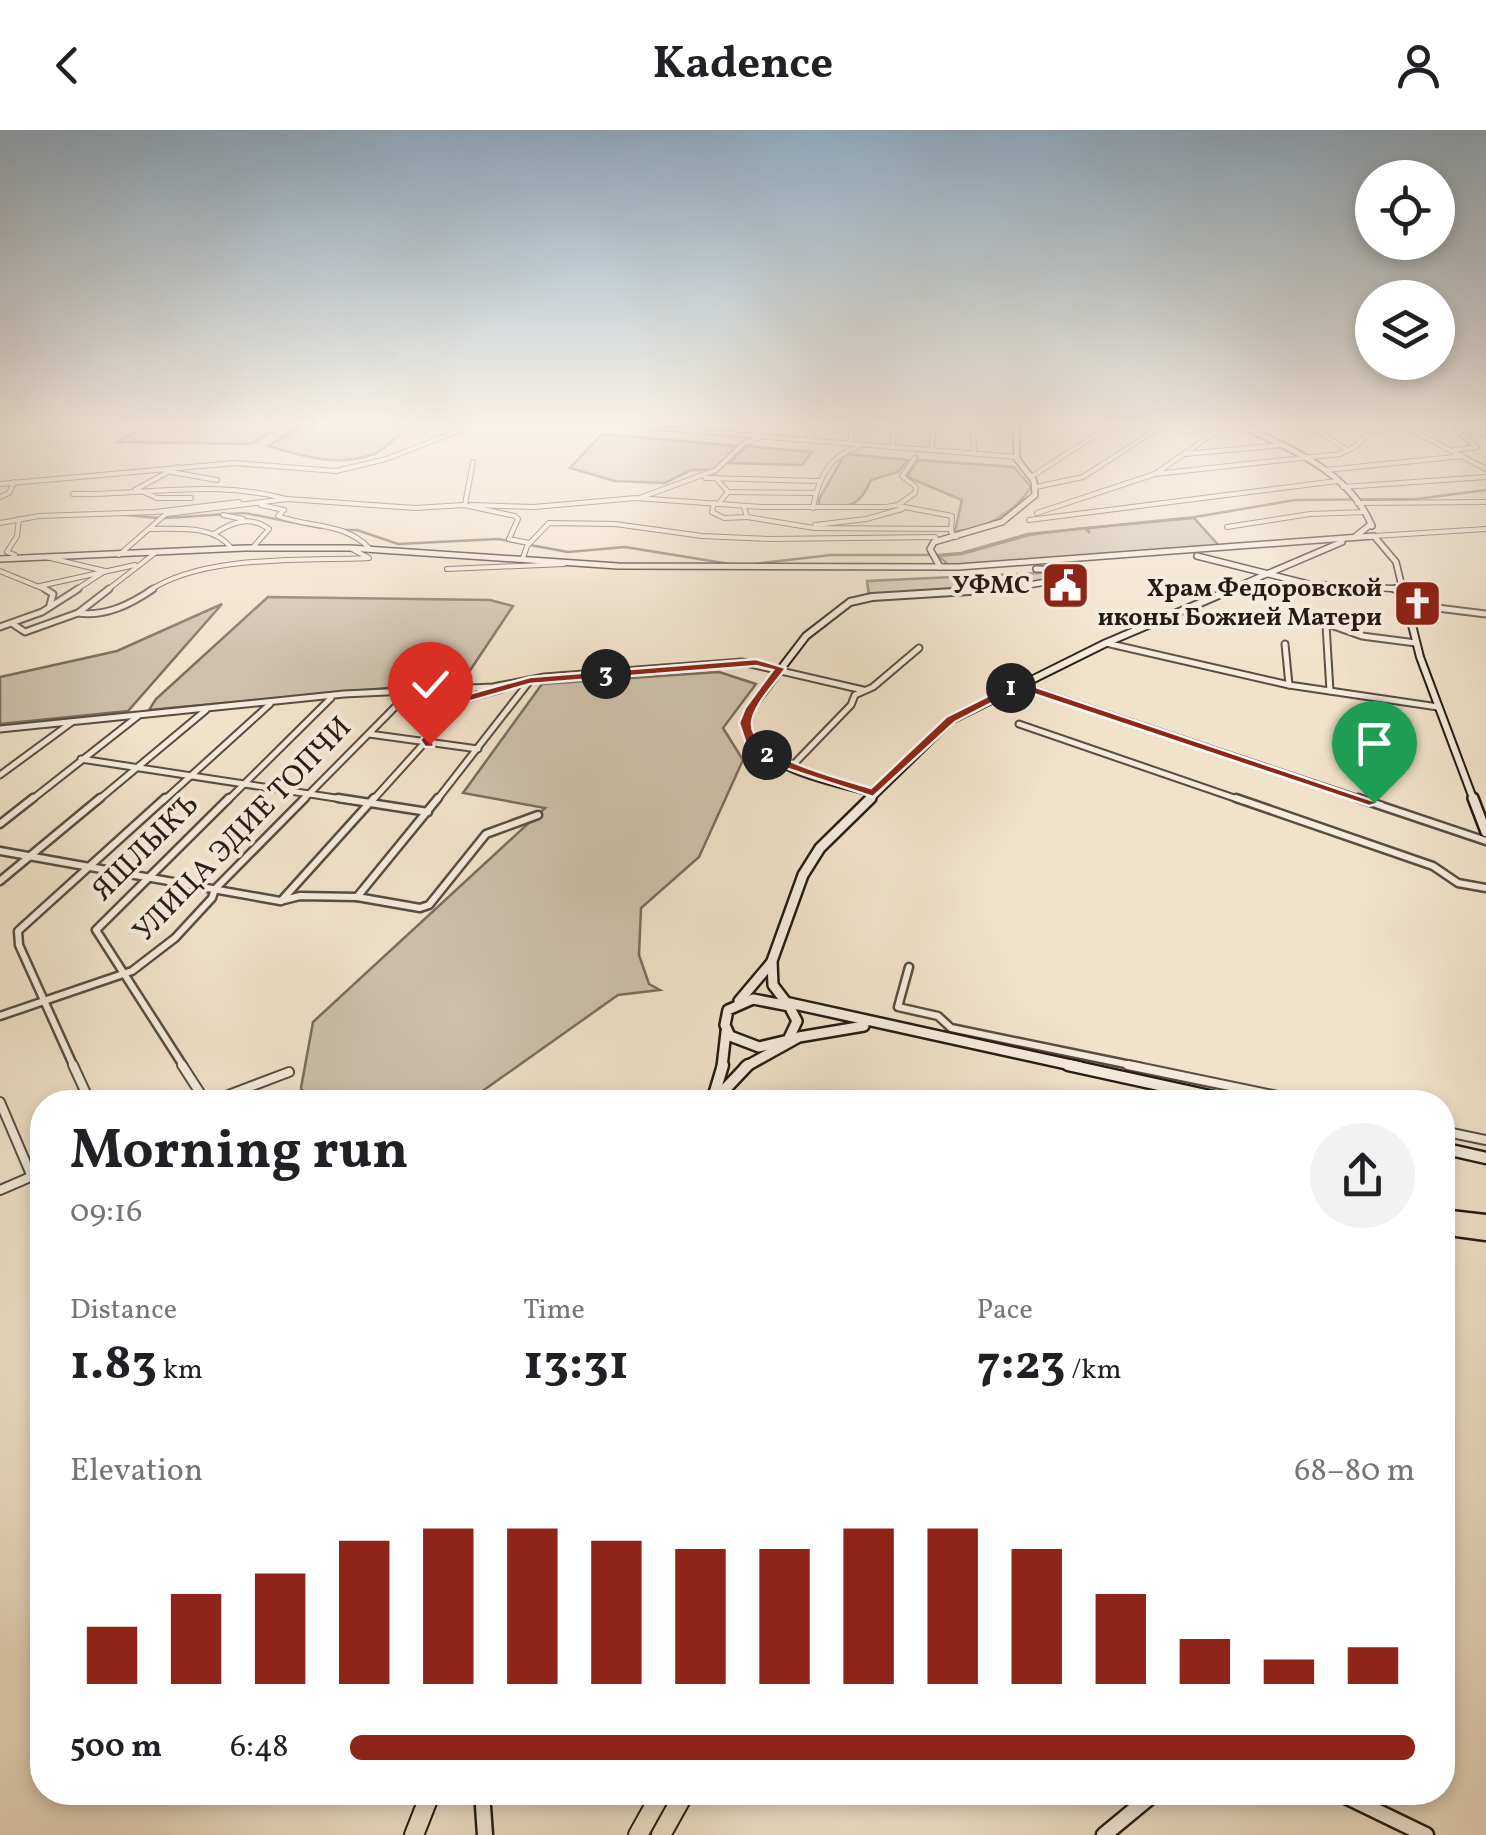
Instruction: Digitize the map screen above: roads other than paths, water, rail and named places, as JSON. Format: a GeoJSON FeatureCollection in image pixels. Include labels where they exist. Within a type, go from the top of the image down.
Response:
{"type":"FeatureCollection","features":[{"type":"Feature","properties":{"kind":"highway"},"geometry":{"type":"LineString","coordinates":[[1455,1218],[1486,1222]]}},
{"type":"Feature","properties":{"kind":"highway"},"geometry":{"type":"LineString","coordinates":[[1455,1229],[1486,1233]]}},
{"type":"Feature","properties":{"kind":"highway"},"geometry":{"type":"LineString","coordinates":[[414,1835],[426,1805]]}},
{"type":"Feature","properties":{"kind":"highway"},"geometry":{"type":"LineString","coordinates":[[638,1835],[655,1805]]}},
{"type":"Feature","properties":{"kind":"highway"},"geometry":{"type":"LineString","coordinates":[[661,1835],[678,1805]]}},
{"type":"Feature","properties":{"kind":"main road"},"geometry":{"type":"LineString","coordinates":[[940,567],[933,553],[938,540],[983,530],[1027,505]]}},
{"type":"Feature","properties":{"kind":"main road"},"geometry":{"type":"LineString","coordinates":[[1358,505],[1392,555],[1416,643],[1486,832]]}},
{"type":"Feature","properties":{"kind":"main road"},"geometry":{"type":"LineString","coordinates":[[1365,532],[1371,524]]}},
{"type":"Feature","properties":{"kind":"main road"},"geometry":{"type":"LineString","coordinates":[[716,1090],[726,1054],[726,1014],[772,961],[803,875],[820,848],[951,720],[1106,643],[1349,538],[1365,532],[1375,534]]}},
{"type":"Feature","properties":{"kind":"main road"},"geometry":{"type":"LineString","coordinates":[[958,568],[1216,550],[1375,534]]}},
{"type":"Feature","properties":{"kind":"main road"},"geometry":{"type":"LineString","coordinates":[[0,558],[232,548],[350,548],[575,563],[1069,570],[1080,576],[1012,588],[858,600],[830,615],[780,668],[751,708],[746,731],[757,748],[792,766],[873,793]]}},
{"type":"Feature","properties":{"kind":"main road"},"geometry":{"type":"LineString","coordinates":[[1216,550],[1207,554],[1216,560]]}},
{"type":"Feature","properties":{"kind":"main road"},"geometry":{"type":"LineString","coordinates":[[1179,553],[1321,585],[1400,589]]}},
{"type":"Feature","properties":{"kind":"main road"},"geometry":{"type":"LineString","coordinates":[[726,1029],[744,1044],[781,1045],[792,1036],[797,1025],[773,985],[772,961]]}},
{"type":"Feature","properties":{"kind":"main road"},"geometry":{"type":"LineString","coordinates":[[736,1004],[753,1000],[783,1003],[1181,1090]]}},
{"type":"Feature","properties":{"kind":"main road"},"geometry":{"type":"LineString","coordinates":[[722,1090],[742,1066],[781,1045],[827,1029],[884,1027]]}},
{"type":"Feature","properties":{"kind":"main road"},"geometry":{"type":"LineString","coordinates":[[1455,1151],[1486,1158]]}},
{"type":"Feature","properties":{"kind":"main road"},"geometry":{"type":"LineString","coordinates":[[483,1805],[485,1835]]}},
{"type":"Feature","properties":{"kind":"main road"},"geometry":{"type":"LineString","coordinates":[[1104,1835],[1140,1805]]}},
{"type":"Feature","properties":{"kind":"main road"},"geometry":{"type":"LineString","coordinates":[[1364,1805],[1426,1835]]}},
{"type":"Feature","properties":{"kind":"street"},"geometry":{"type":"LineString","coordinates":[[119,555],[167,512],[182,505]]}},
{"type":"Feature","properties":{"kind":"street"},"geometry":{"type":"LineString","coordinates":[[0,522],[254,505]]}},
{"type":"Feature","properties":{"kind":"street"},"geometry":{"type":"LineString","coordinates":[[263,505],[284,510],[278,516],[291,522],[349,530],[364,540],[370,550]]}},
{"type":"Feature","properties":{"kind":"street"},"geometry":{"type":"LineString","coordinates":[[367,505],[416,508],[562,505]]}},
{"type":"Feature","properties":{"kind":"street"},"geometry":{"type":"LineString","coordinates":[[468,505],[515,516],[518,519],[509,539],[529,544]]}},
{"type":"Feature","properties":{"kind":"street"},"geometry":{"type":"LineString","coordinates":[[716,505],[715,516],[795,526],[950,529]]}},
{"type":"Feature","properties":{"kind":"street"},"geometry":{"type":"LineString","coordinates":[[731,505],[900,507],[952,516],[950,529],[956,537]]}},
{"type":"Feature","properties":{"kind":"street"},"geometry":{"type":"LineString","coordinates":[[795,526],[866,519],[903,505]]}},
{"type":"Feature","properties":{"kind":"street"},"geometry":{"type":"LineString","coordinates":[[1037,513],[1063,505]]}},
{"type":"Feature","properties":{"kind":"street"},"geometry":{"type":"LineString","coordinates":[[1028,520],[1151,505]]}},
{"type":"Feature","properties":{"kind":"street"},"geometry":{"type":"LineString","coordinates":[[744,506],[747,517]]}},
{"type":"Feature","properties":{"kind":"street"},"geometry":{"type":"LineString","coordinates":[[1227,527],[1310,514],[1365,512]]}},
{"type":"Feature","properties":{"kind":"street"},"geometry":{"type":"LineString","coordinates":[[223,514],[268,526],[254,546]]}},
{"type":"Feature","properties":{"kind":"street"},"geometry":{"type":"LineString","coordinates":[[13,558],[15,555],[7,552],[17,536],[19,519]]}},
{"type":"Feature","properties":{"kind":"street"},"geometry":{"type":"LineString","coordinates":[[214,534],[244,520]]}},
{"type":"Feature","properties":{"kind":"street"},"geometry":{"type":"LineString","coordinates":[[524,558],[529,544],[549,523],[615,524],[702,536],[770,539],[938,540]]}},
{"type":"Feature","properties":{"kind":"street"},"geometry":{"type":"LineString","coordinates":[[148,529],[194,529],[214,534],[232,548],[336,548],[352,547],[364,540]]}},
{"type":"Feature","properties":{"kind":"street"},"geometry":{"type":"LineString","coordinates":[[1375,534],[1486,530]]}},
{"type":"Feature","properties":{"kind":"street"},"geometry":{"type":"LineString","coordinates":[[915,537],[933,553]]}},
{"type":"Feature","properties":{"kind":"street"},"geometry":{"type":"LineString","coordinates":[[78,613],[92,615],[131,604],[164,580],[221,566],[369,558],[350,548]]}},
{"type":"Feature","properties":{"kind":"street"},"geometry":{"type":"LineString","coordinates":[[14,624],[25,632],[78,613],[155,554]]}},
{"type":"Feature","properties":{"kind":"street"},"geometry":{"type":"LineString","coordinates":[[45,556],[106,571]]}},
{"type":"Feature","properties":{"kind":"street"},"geometry":{"type":"LineString","coordinates":[[447,569],[492,570],[575,563]]}},
{"type":"Feature","properties":{"kind":"street"},"geometry":{"type":"LineString","coordinates":[[40,586],[140,564]]}},
{"type":"Feature","properties":{"kind":"street"},"geometry":{"type":"LineString","coordinates":[[0,628],[42,612],[106,571]]}},
{"type":"Feature","properties":{"kind":"street"},"geometry":{"type":"LineString","coordinates":[[0,574],[17,577],[53,594],[42,612]]}},
{"type":"Feature","properties":{"kind":"street"},"geometry":{"type":"LineString","coordinates":[[1404,604],[1486,614]]}},
{"type":"Feature","properties":{"kind":"street"},"geometry":{"type":"LineString","coordinates":[[1308,617],[1370,638],[1416,643]]}},
{"type":"Feature","properties":{"kind":"street"},"geometry":{"type":"LineString","coordinates":[[1326,625],[1330,691]]}},
{"type":"Feature","properties":{"kind":"street"},"geometry":{"type":"LineString","coordinates":[[1106,643],[1131,643],[1218,670],[1289,685],[1438,706]]}},
{"type":"Feature","properties":{"kind":"street"},"geometry":{"type":"LineString","coordinates":[[1285,644],[1289,685]]}},
{"type":"Feature","properties":{"kind":"street"},"geometry":{"type":"LineString","coordinates":[[792,766],[851,705],[855,695],[873,686],[919,648]]}},
{"type":"Feature","properties":{"kind":"street"},"geometry":{"type":"LineString","coordinates":[[463,700],[530,681],[742,662],[863,690]]}},
{"type":"Feature","properties":{"kind":"street"},"geometry":{"type":"LineString","coordinates":[[357,898],[479,750],[530,681]]}},
{"type":"Feature","properties":{"kind":"street"},"geometry":{"type":"LineString","coordinates":[[1018,684],[1486,840]]}},
{"type":"Feature","properties":{"kind":"street"},"geometry":{"type":"LineString","coordinates":[[0,729],[412,690],[513,685]]}},
{"type":"Feature","properties":{"kind":"street"},"geometry":{"type":"LineString","coordinates":[[280,902],[474,688]]}},
{"type":"Feature","properties":{"kind":"street"},"geometry":{"type":"LineString","coordinates":[[846,689],[855,695]]}},
{"type":"Feature","properties":{"kind":"street"},"geometry":{"type":"LineString","coordinates":[[403,699],[412,690]]}},
{"type":"Feature","properties":{"kind":"street"},"geometry":{"type":"LineString","coordinates":[[403,699],[447,690]]}},
{"type":"Feature","properties":{"kind":"street","name":"ЯШЛЫКЪ"},"geometry":{"type":"LineString","coordinates":[[200,1090],[96,930],[332,698]]}},
{"type":"Feature","properties":{"kind":"street","name":"УЛИЦА ЭДИЕ ТОПЧИ"},"geometry":{"type":"LineString","coordinates":[[121,974],[146,963],[175,938],[212,898],[215,889],[403,699]]}},
{"type":"Feature","properties":{"kind":"street"},"geometry":{"type":"LineString","coordinates":[[85,1090],[19,946],[18,931],[271,703]]}},
{"type":"Feature","properties":{"kind":"street"},"geometry":{"type":"LineString","coordinates":[[0,881],[208,709]]}},
{"type":"Feature","properties":{"kind":"street"},"geometry":{"type":"LineString","coordinates":[[0,824],[139,715]]}},
{"type":"Feature","properties":{"kind":"street"},"geometry":{"type":"LineString","coordinates":[[0,775],[73,722]]}},
{"type":"Feature","properties":{"kind":"street"},"geometry":{"type":"LineString","coordinates":[[1018,724],[1433,866],[1458,882],[1486,888]]}},
{"type":"Feature","properties":{"kind":"street"},"geometry":{"type":"LineString","coordinates":[[369,734],[479,750]]}},
{"type":"Feature","properties":{"kind":"street"},"geometry":{"type":"LineString","coordinates":[[81,759],[429,812]]}},
{"type":"Feature","properties":{"kind":"street"},"geometry":{"type":"LineString","coordinates":[[0,851],[280,902],[300,896],[357,898],[420,908],[428,905],[486,834],[538,815]]}},
{"type":"Feature","properties":{"kind":"street"},"geometry":{"type":"LineString","coordinates":[[909,967],[898,1008],[938,1016],[951,1028],[1249,1090]]}},
{"type":"Feature","properties":{"kind":"street"},"geometry":{"type":"LineString","coordinates":[[0,1016],[121,974]]}},
{"type":"Feature","properties":{"kind":"street"},"geometry":{"type":"LineString","coordinates":[[241,1090],[290,1072]]}},
{"type":"Feature","properties":{"kind":"street"},"geometry":{"type":"LineString","coordinates":[[0,1102],[30,1171]]}},
{"type":"Feature","properties":{"kind":"street"},"geometry":{"type":"LineString","coordinates":[[1455,1134],[1486,1140]]}},
{"type":"Feature","properties":{"kind":"street"},"geometry":{"type":"LineString","coordinates":[[0,1190],[30,1177]]}},
{"type":"Feature","properties":{"kind":"waterway"},"geometry":{"type":"LineString","coordinates":[[937,555],[961,553],[1028,534],[1195,517],[1268,505]]}},
{"type":"Feature","properties":{"kind":"waterway"},"geometry":{"type":"LineString","coordinates":[[165,518],[245,513],[321,528]]}},
{"type":"Feature","properties":{"kind":"waterway"},"geometry":{"type":"LineString","coordinates":[[126,515],[158,518]]}},
{"type":"Feature","properties":{"kind":"waterway"},"geometry":{"type":"LineString","coordinates":[[344,530],[357,530],[398,544],[498,539],[568,552],[625,547],[730,564]]}},
{"type":"Feature","properties":{"kind":"waterway"},"geometry":{"type":"LineString","coordinates":[[753,564],[831,555],[929,555]]}},
{"type":"Feature","properties":{"kind":"place","name":"УФМС"},"geometry":{"type":"Point","coordinates":[1065,586]}},
{"type":"Feature","properties":{"kind":"place","name":"Xрам Федоровской иконы Божией Матери"},"geometry":{"type":"Point","coordinates":[1417,603]}}]}
